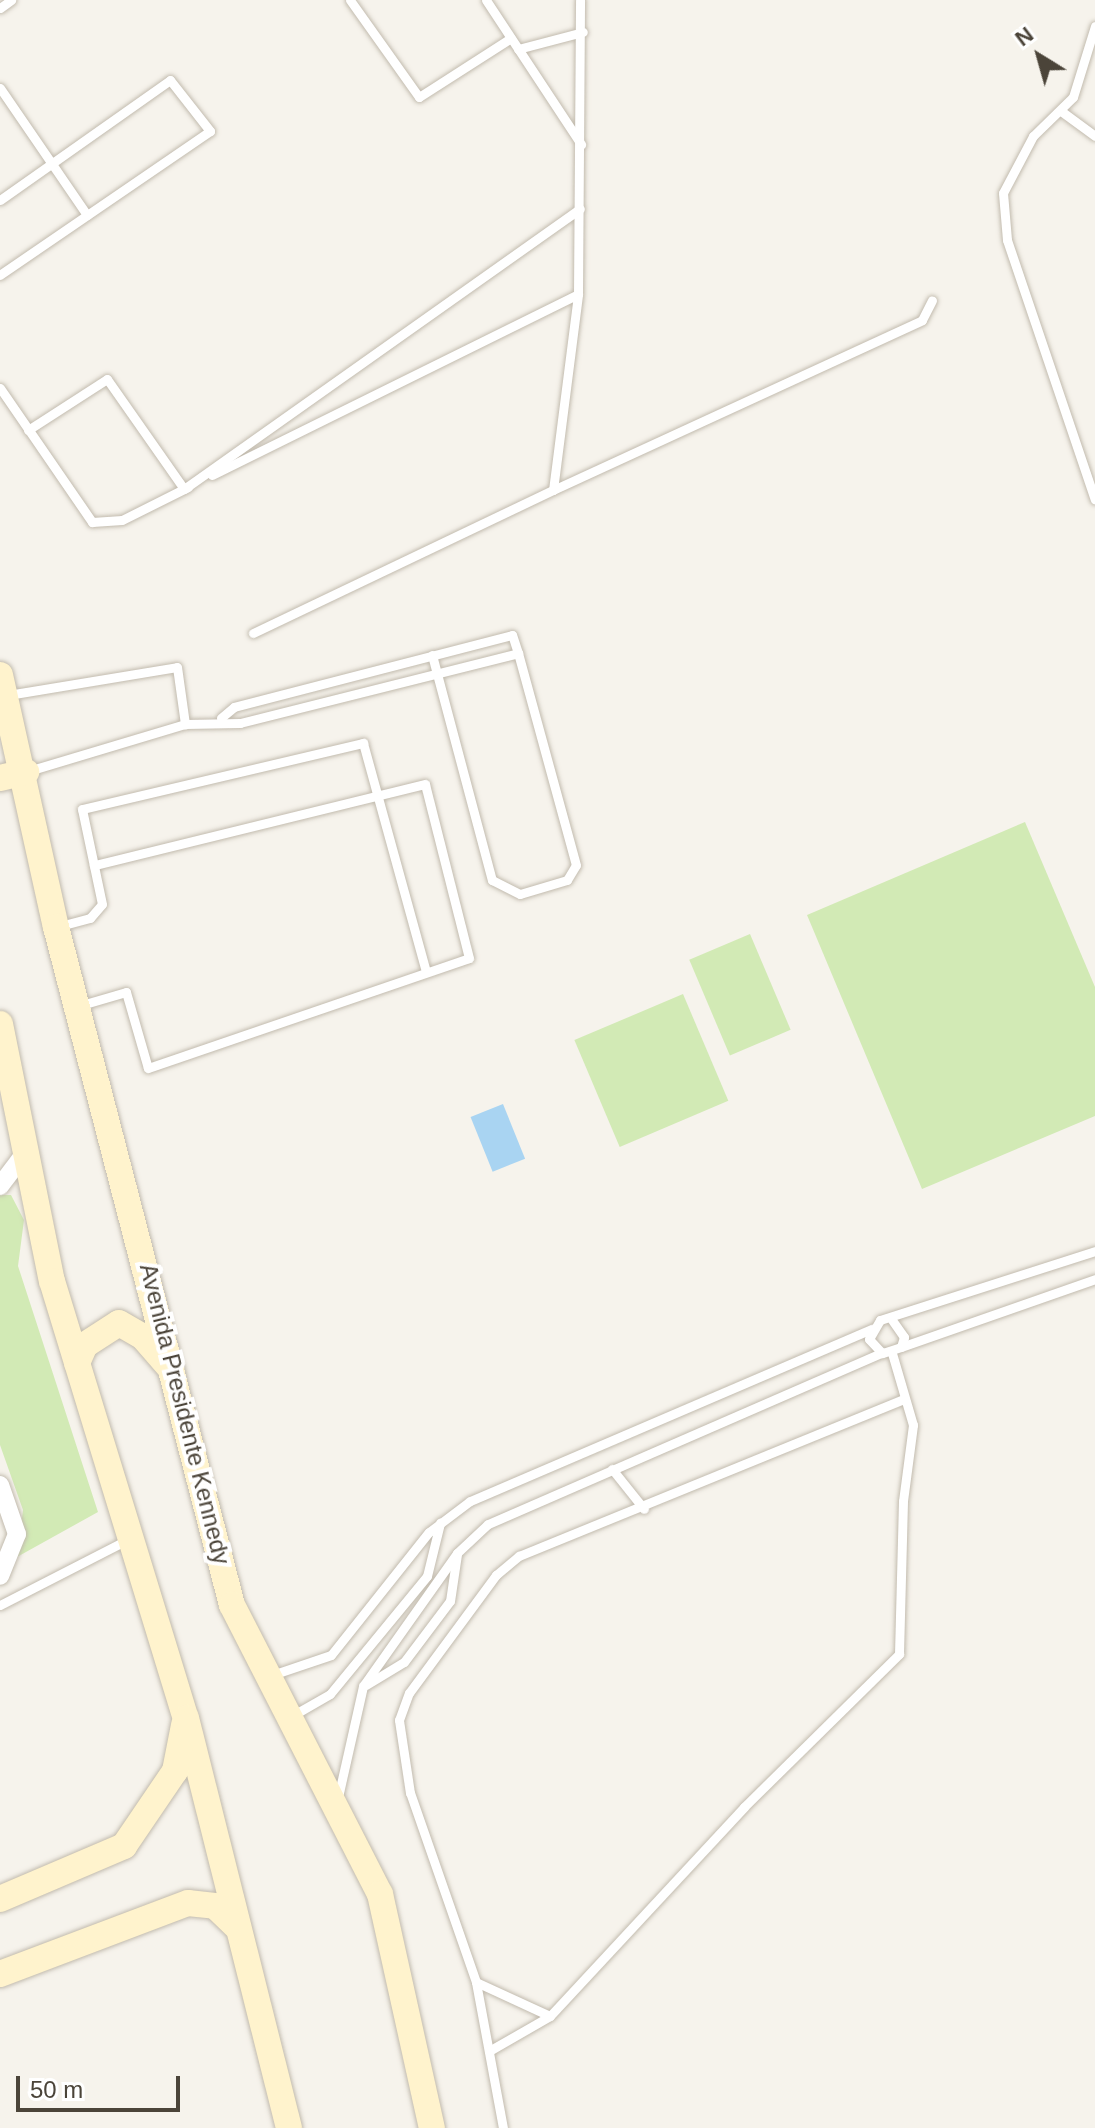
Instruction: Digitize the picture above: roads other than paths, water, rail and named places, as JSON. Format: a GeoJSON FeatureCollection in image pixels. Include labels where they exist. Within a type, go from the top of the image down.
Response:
{"type":"FeatureCollection","features":[{"type":"Feature","properties":{"kind":"main road","name":"Avenida Presidente Kennedy"},"geometry":{"type":"LineString","coordinates":[[3,692],[26,772],[56,927],[176,1375],[232,1605],[263,1676],[380,1894],[432,2128]]}},
{"type":"Feature","properties":{"kind":"main road"},"geometry":{"type":"LineString","coordinates":[[0,778],[26,772]]}},
{"type":"Feature","properties":{"kind":"main road"},"geometry":{"type":"LineString","coordinates":[[0,1024],[25,1153],[77,1363],[186,1718],[289,2128]]}},
{"type":"Feature","properties":{"kind":"main road"},"geometry":{"type":"LineString","coordinates":[[77,1363],[85,1345],[119,1323],[143,1337],[176,1375]]}},
{"type":"Feature","properties":{"kind":"main road"},"geometry":{"type":"LineString","coordinates":[[0,1899],[124,1846],[175,1771],[186,1718]]}},
{"type":"Feature","properties":{"kind":"main road"},"geometry":{"type":"LineString","coordinates":[[0,1974],[188,1903],[215,1906],[238,1928]]}},
{"type":"Feature","properties":{"kind":"main road"},"geometry":{"type":"LineString","coordinates":[[418,2128],[424,2101]]}},
{"type":"Feature","properties":{"kind":"street"},"geometry":{"type":"LineString","coordinates":[[0,1186],[25,1153]]}},
{"type":"Feature","properties":{"kind":"street"},"geometry":{"type":"LineString","coordinates":[[0,1485],[17,1534],[0,1576]]}},
{"type":"Feature","properties":{"kind":"lane"},"geometry":{"type":"LineString","coordinates":[[0,8],[11,0]]}},
{"type":"Feature","properties":{"kind":"lane"},"geometry":{"type":"LineString","coordinates":[[350,0],[419,97],[511,38]]}},
{"type":"Feature","properties":{"kind":"lane"},"geometry":{"type":"LineString","coordinates":[[486,0],[581,145]]}},
{"type":"Feature","properties":{"kind":"lane"},"geometry":{"type":"LineString","coordinates":[[553,490],[578,294],[583,32],[580,0]]}},
{"type":"Feature","properties":{"kind":"lane"},"geometry":{"type":"LineString","coordinates":[[1095,26],[1084,73],[1061,111],[1016,162],[1003,193],[1003,217],[1095,500]]}},
{"type":"Feature","properties":{"kind":"lane"},"geometry":{"type":"LineString","coordinates":[[518,49],[583,32]]}},
{"type":"Feature","properties":{"kind":"lane"},"geometry":{"type":"LineString","coordinates":[[0,200],[170,80],[210,131],[0,275]]}},
{"type":"Feature","properties":{"kind":"lane"},"geometry":{"type":"LineString","coordinates":[[0,88],[87,215]]}},
{"type":"Feature","properties":{"kind":"lane"},"geometry":{"type":"LineString","coordinates":[[1061,111],[1095,136]]}},
{"type":"Feature","properties":{"kind":"lane"},"geometry":{"type":"LineString","coordinates":[[184,489],[580,209]]}},
{"type":"Feature","properties":{"kind":"lane"},"geometry":{"type":"LineString","coordinates":[[0,388],[92,522],[122,520],[578,294]]}},
{"type":"Feature","properties":{"kind":"lane"},"geometry":{"type":"LineString","coordinates":[[253,633],[922,320],[932,300]]}},
{"type":"Feature","properties":{"kind":"lane"},"geometry":{"type":"LineString","coordinates":[[28,430],[107,379],[184,489]]}},
{"type":"Feature","properties":{"kind":"lane"},"geometry":{"type":"LineString","coordinates":[[221,718],[234,707],[432,655],[512,635],[575,848],[567,880],[542,891],[520,894],[492,880],[432,655]]}},
{"type":"Feature","properties":{"kind":"lane"},"geometry":{"type":"LineString","coordinates":[[26,772],[185,724],[221,718],[240,723],[518,653]]}},
{"type":"Feature","properties":{"kind":"lane"},"geometry":{"type":"LineString","coordinates":[[3,692],[177,667],[185,724]]}},
{"type":"Feature","properties":{"kind":"lane"},"geometry":{"type":"LineString","coordinates":[[56,927],[90,918],[102,904],[82,809],[363,743],[426,971]]}},
{"type":"Feature","properties":{"kind":"lane"},"geometry":{"type":"LineString","coordinates":[[77,1007],[126,992],[148,1068],[469,958],[425,784],[94,865]]}},
{"type":"Feature","properties":{"kind":"lane"},"geometry":{"type":"LineString","coordinates":[[263,1676],[331,1655],[440,1523],[470,1501],[892,1320],[1095,1251]]}},
{"type":"Feature","properties":{"kind":"lane"},"geometry":{"type":"LineString","coordinates":[[336,1808],[363,1686],[457,1553],[488,1524],[892,1351],[1095,1279]]}},
{"type":"Feature","properties":{"kind":"lane"},"geometry":{"type":"LineString","coordinates":[[489,2051],[550,2016],[744,1807],[899,1654],[903,1501],[913,1425],[903,1399],[892,1351],[901,1326],[892,1320]]}},
{"type":"Feature","properties":{"kind":"lane"},"geometry":{"type":"LineString","coordinates":[[872,1329],[869,1339],[892,1351]]}},
{"type":"Feature","properties":{"kind":"lane"},"geometry":{"type":"LineString","coordinates":[[503,2128],[476,1982],[410,1793],[400,1750],[403,1706],[507,1565],[544,1543],[644,1509],[796,1438],[903,1399]]}},
{"type":"Feature","properties":{"kind":"lane"},"geometry":{"type":"LineString","coordinates":[[612,1469],[644,1509]]}},
{"type":"Feature","properties":{"kind":"lane"},"geometry":{"type":"LineString","coordinates":[[287,1719],[330,1694],[427,1576],[440,1523]]}},
{"type":"Feature","properties":{"kind":"lane"},"geometry":{"type":"LineString","coordinates":[[0,1605],[130,1538]]}},
{"type":"Feature","properties":{"kind":"lane"},"geometry":{"type":"LineString","coordinates":[[363,1686],[404,1662],[450,1601],[457,1553]]}},
{"type":"Feature","properties":{"kind":"lane"},"geometry":{"type":"LineString","coordinates":[[476,1982],[550,2016]]}},
{"type":"Feature","properties":{"kind":"water"},"geometry":{"type":"Polygon","coordinates":[[[503,1104],[525,1159],[493,1172],[471,1117],[503,1104]]]}}]}
